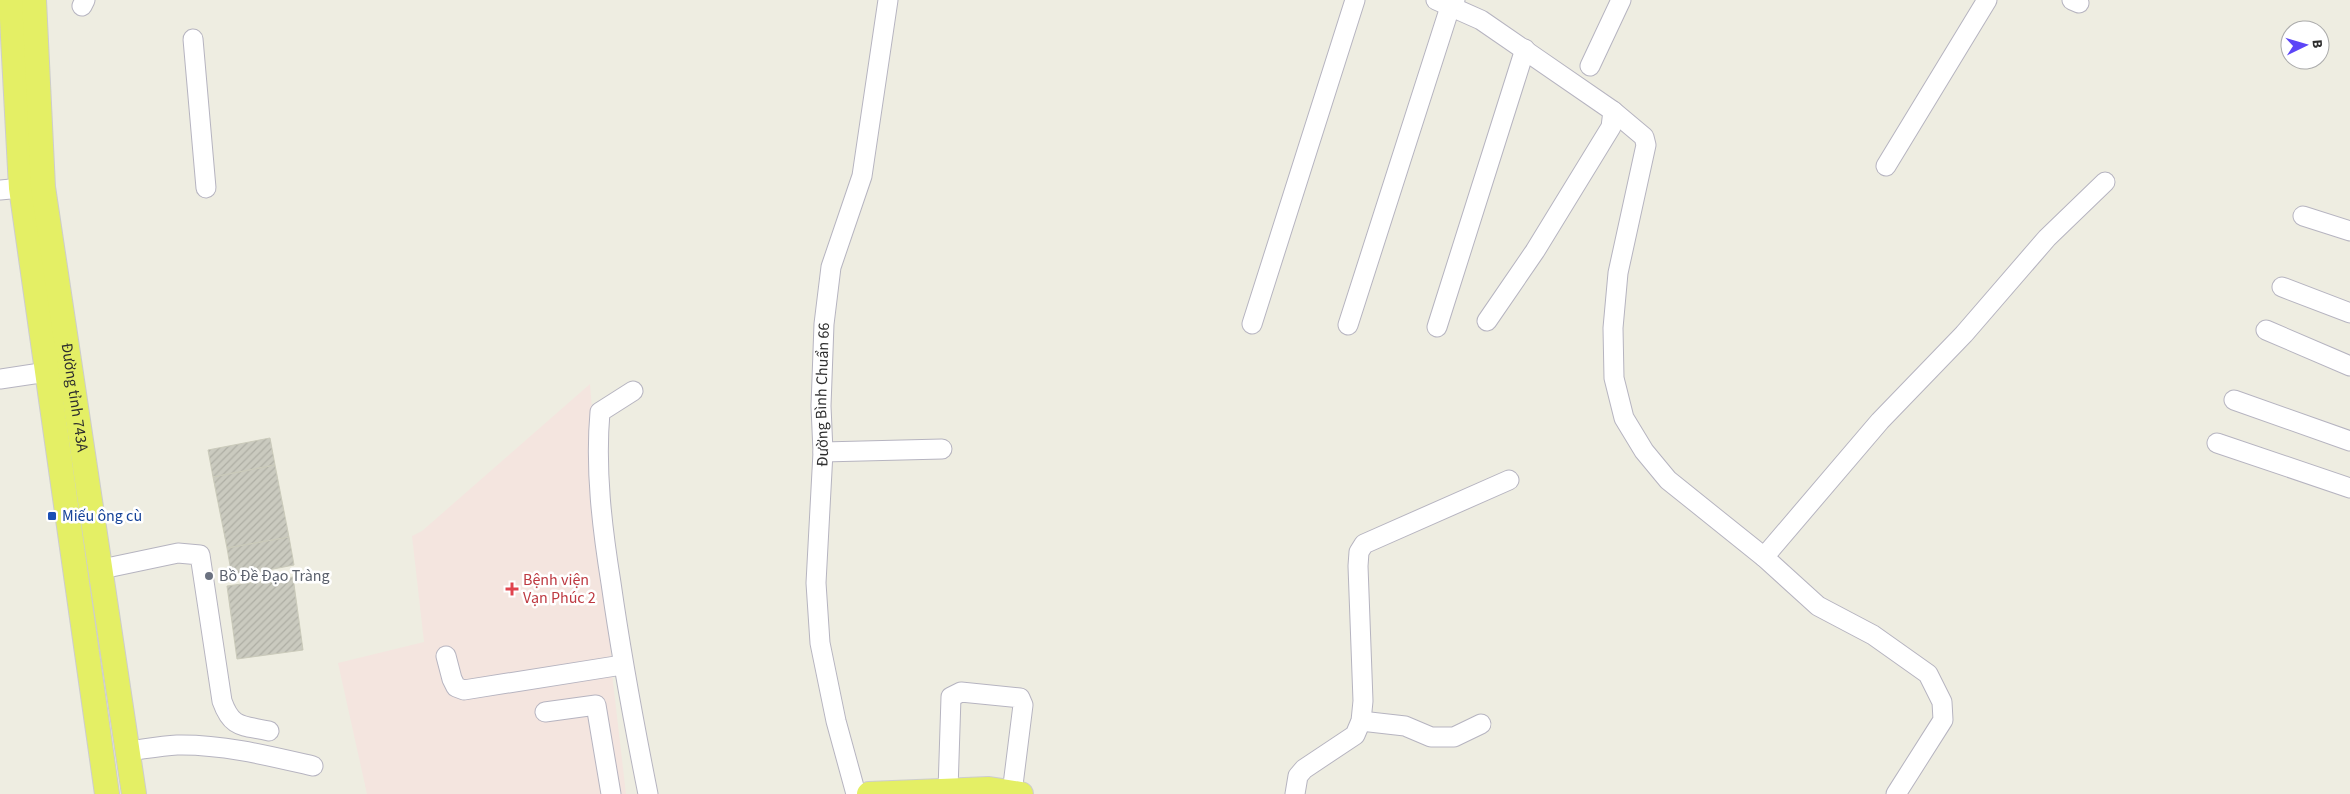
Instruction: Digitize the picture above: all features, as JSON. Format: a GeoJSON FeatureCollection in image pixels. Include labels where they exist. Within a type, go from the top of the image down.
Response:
{"type":"FeatureCollection","features":[{"type":"Feature","properties":{"kind":"main road","name":"Đường tỉnh 743A"},"geometry":{"type":"LineString","coordinates":[[11,0],[11,189],[47,372],[107,794]]}},
{"type":"Feature","properties":{"kind":"main road","name":"Đường tỉnh 743A"},"geometry":{"type":"LineString","coordinates":[[34,0],[44,187],[134,794]]}},
{"type":"Feature","properties":{"kind":"main road"},"geometry":{"type":"LineString","coordinates":[[869,794],[989,789],[1017,793]]}},
{"type":"Feature","properties":{"kind":"street","name":"Đường Bình Chuẩn 66"},"geometry":{"type":"LineString","coordinates":[[856,794],[836,721],[820,643],[816,583],[823,452],[821,406],[824,324],[831,267],[862,176],[888,0]]}},
{"type":"Feature","properties":{"kind":"street"},"geometry":{"type":"LineString","coordinates":[[1252,324],[1355,0]]}},
{"type":"Feature","properties":{"kind":"street"},"geometry":{"type":"LineString","coordinates":[[1590,66],[1621,0]]}},
{"type":"Feature","properties":{"kind":"street"},"geometry":{"type":"LineString","coordinates":[[1886,166],[1988,0]]}},
{"type":"Feature","properties":{"kind":"street"},"geometry":{"type":"LineString","coordinates":[[1348,325],[1447,2],[1481,20],[1525,49],[1613,110],[1644,136],[1646,145],[1618,272],[1613,328],[1614,378],[1624,418],[1644,451],[1668,480],[1764,557],[1818,606],[1897,650],[1920,667],[1934,683],[1944,709],[1943,720],[1896,794]]}},
{"type":"Feature","properties":{"kind":"street"},"geometry":{"type":"LineString","coordinates":[[194,39],[206,188]]}},
{"type":"Feature","properties":{"kind":"street"},"geometry":{"type":"LineString","coordinates":[[1437,327],[1525,49]]}},
{"type":"Feature","properties":{"kind":"street"},"geometry":{"type":"LineString","coordinates":[[1486,321],[1535,250],[1611,127],[1613,110]]}},
{"type":"Feature","properties":{"kind":"street"},"geometry":{"type":"LineString","coordinates":[[1764,557],[1880,421],[1964,334],[2047,238],[2105,182]]}},
{"type":"Feature","properties":{"kind":"street"},"geometry":{"type":"LineString","coordinates":[[2303,216],[2350,231]]}},
{"type":"Feature","properties":{"kind":"street"},"geometry":{"type":"LineString","coordinates":[[2282,287],[2350,313]]}},
{"type":"Feature","properties":{"kind":"street"},"geometry":{"type":"LineString","coordinates":[[2266,330],[2350,366]]}},
{"type":"Feature","properties":{"kind":"street"},"geometry":{"type":"LineString","coordinates":[[0,379],[47,372]]}},
{"type":"Feature","properties":{"kind":"street"},"geometry":{"type":"LineString","coordinates":[[632,391],[600,412],[598,432],[602,528],[622,665],[648,794]]}},
{"type":"Feature","properties":{"kind":"street"},"geometry":{"type":"LineString","coordinates":[[2234,400],[2350,441]]}},
{"type":"Feature","properties":{"kind":"street"},"geometry":{"type":"LineString","coordinates":[[2217,443],[2350,488]]}},
{"type":"Feature","properties":{"kind":"street"},"geometry":{"type":"LineString","coordinates":[[823,452],[942,449]]}},
{"type":"Feature","properties":{"kind":"street"},"geometry":{"type":"LineString","coordinates":[[1295,794],[1298,776],[1304,769],[1355,735],[1361,721],[1363,701],[1358,566],[1359,552],[1364,544],[1509,480]]}},
{"type":"Feature","properties":{"kind":"street"},"geometry":{"type":"LineString","coordinates":[[102,569],[178,553],[200,555],[222,701],[228,717],[238,725],[269,731]]}},
{"type":"Feature","properties":{"kind":"street"},"geometry":{"type":"LineString","coordinates":[[446,656],[456,687],[464,690],[622,665]]}},
{"type":"Feature","properties":{"kind":"street"},"geometry":{"type":"LineString","coordinates":[[948,790],[951,697],[961,692],[1020,698],[1023,706],[1017,793]]}},
{"type":"Feature","properties":{"kind":"street"},"geometry":{"type":"LineString","coordinates":[[545,712],[596,705],[611,794]]}},
{"type":"Feature","properties":{"kind":"street"},"geometry":{"type":"LineString","coordinates":[[1361,721],[1405,726],[1430,737],[1454,737],[1481,724]]}},
{"type":"Feature","properties":{"kind":"street"},"geometry":{"type":"LineString","coordinates":[[128,751],[177,745],[200,746],[313,766]]}},
{"type":"Feature","properties":{"kind":"shaded area","name":"Bệnh viện Vạn Phúc 2"},"geometry":{"type":"Polygon","coordinates":[[[590,384],[613,682],[626,794],[367,794],[338,663],[424,642],[412,536],[422,531],[590,384]]]}},
{"type":"Feature","properties":{"kind":"building"},"geometry":{"type":"Polygon","coordinates":[[[270,438],[275,465],[213,477],[208,450],[270,438]]]}},
{"type":"Feature","properties":{"kind":"building"},"geometry":{"type":"Polygon","coordinates":[[[275,465],[289,537],[227,548],[213,477],[275,465]]]}},
{"type":"Feature","properties":{"kind":"building"},"geometry":{"type":"Polygon","coordinates":[[[289,537],[294,565],[232,577],[227,548],[289,537]]]}},
{"type":"Feature","properties":{"kind":"building"},"geometry":{"type":"Polygon","coordinates":[[[293,577],[303,650],[237,659],[227,586],[293,577]]]}},
{"type":"Feature","properties":{"kind":"place","name":"Miếu ông cù"},"geometry":{"type":"Point","coordinates":[52,516]}},
{"type":"Feature","properties":{"kind":"place","name":"Bồ Đề Đạo Tràng"},"geometry":{"type":"Point","coordinates":[209,576]}},
{"type":"Feature","properties":{"kind":"place","name":"Bệnh viện Vạn Phúc 2"},"geometry":{"type":"Point","coordinates":[512,589]}}]}
